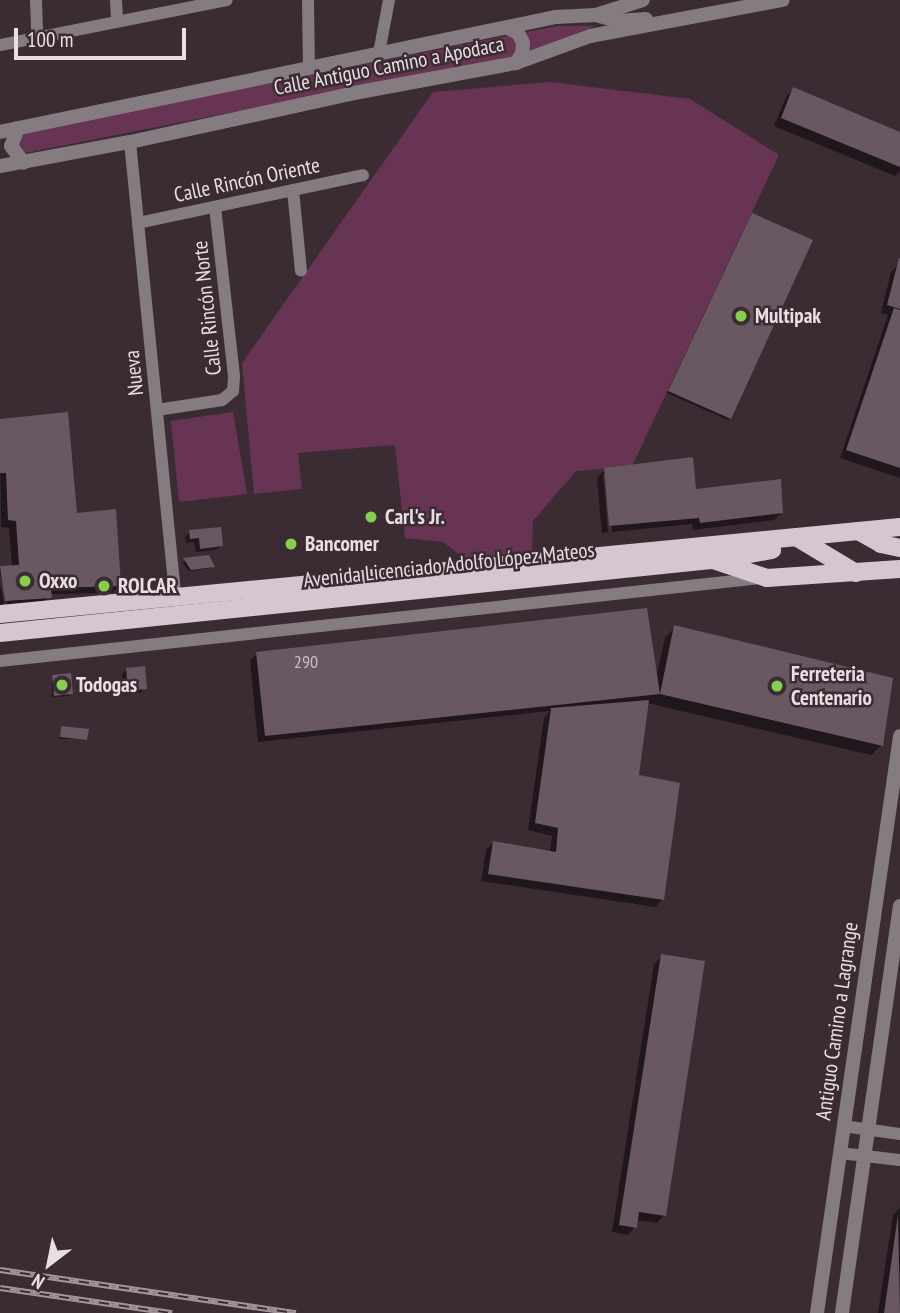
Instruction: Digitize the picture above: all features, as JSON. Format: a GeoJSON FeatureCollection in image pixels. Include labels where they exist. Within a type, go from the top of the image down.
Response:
{"type":"FeatureCollection","features":[{"type":"Feature","properties":{"kind":"main road","name":"Avenida Licenciado Adolfo López Mateos"},"geometry":{"type":"LineString","coordinates":[[0,615],[900,527]]}},
{"type":"Feature","properties":{"kind":"main road"},"geometry":{"type":"LineString","coordinates":[[858,531],[881,544],[900,548]]}},
{"type":"Feature","properties":{"kind":"main road"},"geometry":{"type":"LineString","coordinates":[[713,561],[784,548],[796,537],[857,574]]}},
{"type":"Feature","properties":{"kind":"main road","name":"Avenida Licenciado Adolfo López Mateos"},"geometry":{"type":"LineString","coordinates":[[4,633],[713,561],[767,578],[900,569]]}},
{"type":"Feature","properties":{"kind":"street"},"geometry":{"type":"LineString","coordinates":[[36,0],[37,38]]}},
{"type":"Feature","properties":{"kind":"street"},"geometry":{"type":"LineString","coordinates":[[117,0],[117,21]]}},
{"type":"Feature","properties":{"kind":"street"},"geometry":{"type":"LineString","coordinates":[[0,45],[227,0]]}},
{"type":"Feature","properties":{"kind":"street"},"geometry":{"type":"LineString","coordinates":[[308,0],[309,68]]}},
{"type":"Feature","properties":{"kind":"street"},"geometry":{"type":"LineString","coordinates":[[379,53],[389,0]]}},
{"type":"Feature","properties":{"kind":"street"},"geometry":{"type":"LineString","coordinates":[[596,15],[643,0],[642,22]]}},
{"type":"Feature","properties":{"kind":"street","name":"Calle Antiguo Camino a Apodaca"},"geometry":{"type":"LineString","coordinates":[[0,166],[130,142],[354,93],[516,63],[577,39],[747,0]]}},
{"type":"Feature","properties":{"kind":"street","name":"Calle Antiguo Camino a Apodaca"},"geometry":{"type":"LineString","coordinates":[[0,132],[556,17],[596,15],[617,21],[642,22],[783,0]]}},
{"type":"Feature","properties":{"kind":"street"},"geometry":{"type":"LineString","coordinates":[[508,27],[517,33],[523,43],[522,54],[516,63]]}},
{"type":"Feature","properties":{"kind":"street"},"geometry":{"type":"LineString","coordinates":[[18,128],[11,146],[24,163]]}},
{"type":"Feature","properties":{"kind":"street","name":"Nueva"},"geometry":{"type":"LineString","coordinates":[[130,142],[176,599]]}},
{"type":"Feature","properties":{"kind":"street","name":"Calle Rincón Oriente"},"geometry":{"type":"LineString","coordinates":[[138,223],[363,175]]}},
{"type":"Feature","properties":{"kind":"street"},"geometry":{"type":"LineString","coordinates":[[293,190],[301,271]]}},
{"type":"Feature","properties":{"kind":"street","name":"Calle Rincón Norte"},"geometry":{"type":"LineString","coordinates":[[157,410],[222,400],[233,391],[234,376],[215,207]]}},
{"type":"Feature","properties":{"kind":"street"},"geometry":{"type":"LineString","coordinates":[[0,661],[767,578]]}},
{"type":"Feature","properties":{"kind":"street"},"geometry":{"type":"LineString","coordinates":[[0,615],[4,633]]}},
{"type":"Feature","properties":{"kind":"street","name":"Antiguo Camino a Lagrange"},"geometry":{"type":"LineString","coordinates":[[817,1313],[900,736]]}},
{"type":"Feature","properties":{"kind":"street"},"geometry":{"type":"LineString","coordinates":[[819,1298],[843,1307],[900,906]]}},
{"type":"Feature","properties":{"kind":"street"},"geometry":{"type":"LineString","coordinates":[[843,1126],[900,1134]]}},
{"type":"Feature","properties":{"kind":"street"},"geometry":{"type":"LineString","coordinates":[[840,1153],[900,1160]]}},
{"type":"Feature","properties":{"kind":"shaded area"},"geometry":{"type":"Polygon","coordinates":[[[557,26],[595,26],[528,54],[25,153],[13,144],[19,133],[557,26]]]}},
{"type":"Feature","properties":{"kind":"shaded area"},"geometry":{"type":"Polygon","coordinates":[[[550,82],[690,99],[779,155],[632,466],[576,471],[533,521],[532,552],[464,558],[443,542],[405,538],[395,445],[298,453],[302,489],[254,494],[242,363],[433,92],[550,82]]]}},
{"type":"Feature","properties":{"kind":"shaded area"},"geometry":{"type":"Polygon","coordinates":[[[233,412],[247,494],[179,502],[171,421],[233,412]]]}},
{"type":"Feature","properties":{"kind":"building"},"geometry":{"type":"Polygon","coordinates":[[[793,87],[900,132],[900,167],[781,118],[793,87]]]}},
{"type":"Feature","properties":{"kind":"building","name":"Multipak"},"geometry":{"type":"Polygon","coordinates":[[[752,213],[813,240],[731,419],[668,391],[752,213]]]}},
{"type":"Feature","properties":{"kind":"building"},"geometry":{"type":"Polygon","coordinates":[[[900,258],[900,309],[887,305],[900,258]]]}},
{"type":"Feature","properties":{"kind":"building"},"geometry":{"type":"Polygon","coordinates":[[[894,308],[900,310],[900,468],[846,450],[894,308]]]}},
{"type":"Feature","properties":{"kind":"building"},"geometry":{"type":"Polygon","coordinates":[[[68,412],[77,513],[116,509],[121,586],[51,588],[52,598],[5,601],[0,566],[19,565],[16,521],[8,520],[6,473],[0,473],[0,419],[68,412]]]}},
{"type":"Feature","properties":{"kind":"building"},"geometry":{"type":"Polygon","coordinates":[[[693,457],[696,489],[781,479],[783,513],[700,523],[699,518],[609,526],[604,468],[693,457]]]}},
{"type":"Feature","properties":{"kind":"building"},"geometry":{"type":"Polygon","coordinates":[[[221,527],[223,546],[200,549],[199,538],[190,539],[189,530],[221,527]]]}},
{"type":"Feature","properties":{"kind":"building"},"geometry":{"type":"Polygon","coordinates":[[[209,555],[215,567],[191,570],[183,558],[209,555]]]}},
{"type":"Feature","properties":{"kind":"building"},"geometry":{"type":"Polygon","coordinates":[[[647,608],[660,694],[265,736],[256,652],[647,608]]]}},
{"type":"Feature","properties":{"kind":"building","name":"Ferreteria Centenario"},"geometry":{"type":"Polygon","coordinates":[[[674,625],[893,678],[883,746],[660,694],[674,625]]]}},
{"type":"Feature","properties":{"kind":"building"},"geometry":{"type":"Polygon","coordinates":[[[145,666],[147,689],[128,691],[126,668],[145,666]]]}},
{"type":"Feature","properties":{"kind":"building","name":"Todogas"},"geometry":{"type":"Polygon","coordinates":[[[71,673],[73,694],[54,696],[52,675],[71,673]]]}},
{"type":"Feature","properties":{"kind":"building"},"geometry":{"type":"Polygon","coordinates":[[[649,700],[639,775],[680,783],[664,900],[488,874],[493,841],[556,852],[558,828],[535,823],[551,708],[649,700]]]}},
{"type":"Feature","properties":{"kind":"building"},"geometry":{"type":"Polygon","coordinates":[[[61,726],[89,729],[87,740],[60,737],[61,726]]]}},
{"type":"Feature","properties":{"kind":"building"},"geometry":{"type":"Polygon","coordinates":[[[661,954],[705,961],[666,1216],[639,1212],[637,1228],[619,1225],[661,954]]]}},
{"type":"Feature","properties":{"kind":"building"},"geometry":{"type":"Polygon","coordinates":[[[898,1215],[900,1313],[884,1313],[898,1215]]]}},
{"type":"Feature","properties":{"kind":"railway"},"geometry":{"type":"LineString","coordinates":[[0,1270],[296,1313]]}},
{"type":"Feature","properties":{"kind":"railway"},"geometry":{"type":"LineString","coordinates":[[0,1288],[172,1313]]}},
{"type":"Feature","properties":{"kind":"place","name":"Multipak"},"geometry":{"type":"Point","coordinates":[741,316]}},
{"type":"Feature","properties":{"kind":"place","name":"Carl's Jr."},"geometry":{"type":"Point","coordinates":[371,517]}},
{"type":"Feature","properties":{"kind":"place","name":"Bancomer"},"geometry":{"type":"Point","coordinates":[291,544]}},
{"type":"Feature","properties":{"kind":"place","name":"Oxxo"},"geometry":{"type":"Point","coordinates":[25,581]}},
{"type":"Feature","properties":{"kind":"place","name":"ROLCAR"},"geometry":{"type":"Point","coordinates":[104,586]}},
{"type":"Feature","properties":{"kind":"place","name":"Todogas"},"geometry":{"type":"Point","coordinates":[62,685]}},
{"type":"Feature","properties":{"kind":"place","name":"Ferreteria Centenario"},"geometry":{"type":"Point","coordinates":[777,686]}}]}
